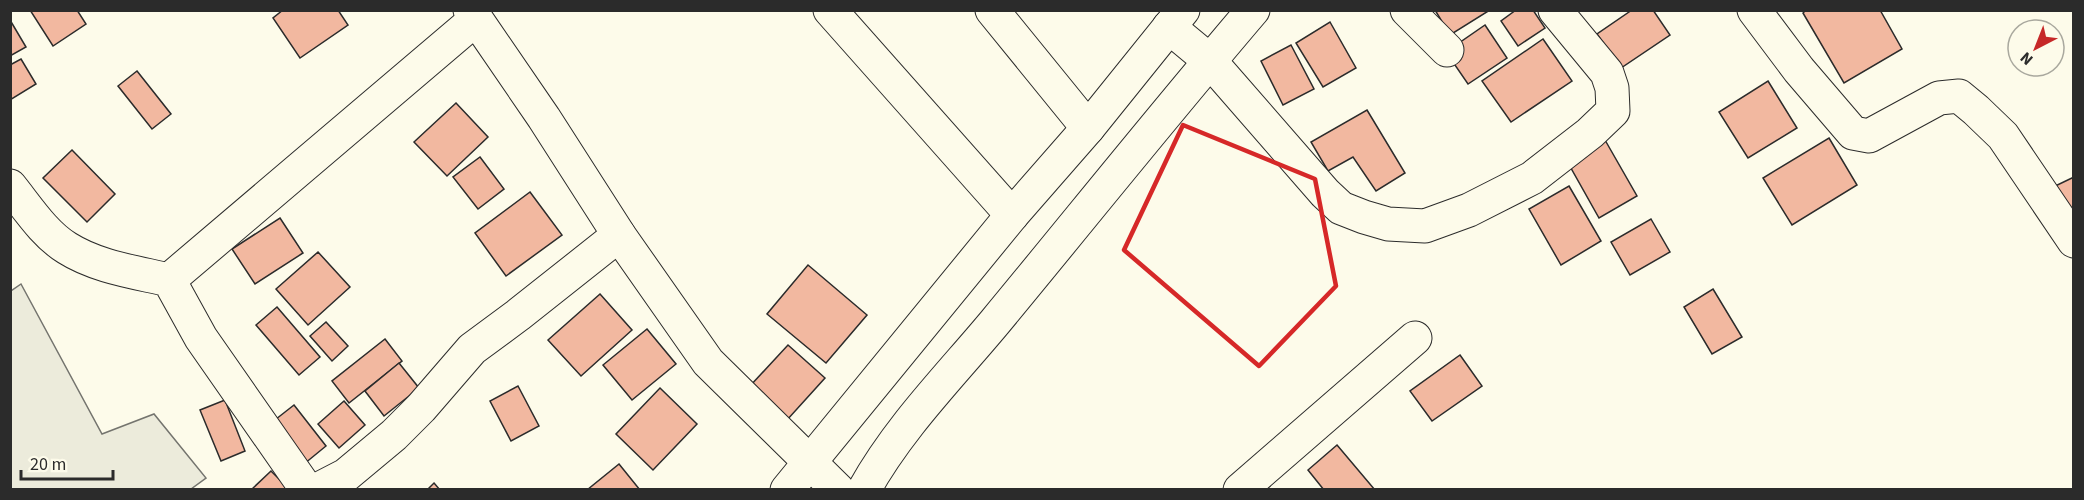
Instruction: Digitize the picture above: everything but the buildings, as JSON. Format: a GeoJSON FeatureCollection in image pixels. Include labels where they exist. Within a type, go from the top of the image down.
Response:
{"type":"FeatureCollection","features":[{"type":"Feature","properties":{"kind":"street"},"geometry":{"type":"LineString","coordinates":[[830,10],[1012,215]]}},
{"type":"Feature","properties":{"kind":"street"},"geometry":{"type":"LineString","coordinates":[[992,10],[1088,128]]}},
{"type":"Feature","properties":{"kind":"street"},"geometry":{"type":"LineString","coordinates":[[864,489],[877,466],[918,411],[995,322],[1252,10]]}},
{"type":"Feature","properties":{"kind":"street"},"geometry":{"type":"LineString","coordinates":[[1407,10],[1447,50]]}},
{"type":"Feature","properties":{"kind":"street"},"geometry":{"type":"LineString","coordinates":[[787,489],[822,474],[1012,215],[1088,128],[1176,19],[1302,168],[1341,208],[1388,224],[1425,226],[1469,210],[1532,178],[1613,111],[1612,88],[1607,73],[1555,10]]}},
{"type":"Feature","properties":{"kind":"street"},"geometry":{"type":"LineString","coordinates":[[1754,10],[1799,70],[1853,133],[1869,136],[1939,98],[1959,96],[2003,136],[2073,241]]}},
{"type":"Feature","properties":{"kind":"street"},"geometry":{"type":"LineString","coordinates":[[169,280],[473,15],[544,118],[619,235],[708,363],[822,474]]}},
{"type":"Feature","properties":{"kind":"street"},"geometry":{"type":"LineString","coordinates":[[10,186],[49,233],[66,248],[104,265],[169,280],[201,338],[307,489]]}},
{"type":"Feature","properties":{"kind":"street"},"geometry":{"type":"LineString","coordinates":[[317,489],[346,475],[394,435],[434,394],[472,349],[619,235]]}},
{"type":"Feature","properties":{"kind":"street"},"geometry":{"type":"LineString","coordinates":[[1240,489],[1415,338]]}},
{"type":"Feature","properties":{"kind":"highlighted area"},"geometry":{"type":"Polygon","coordinates":[[[1183,125],[1315,179],[1336,286],[1259,366],[1124,250],[1183,125]]]}},
{"type":"Feature","properties":{"kind":"shaded area"},"geometry":{"type":"Polygon","coordinates":[[[21,284],[102,434],[154,414],[206,478],[191,489],[11,489],[11,291],[21,284]]]}}]}
